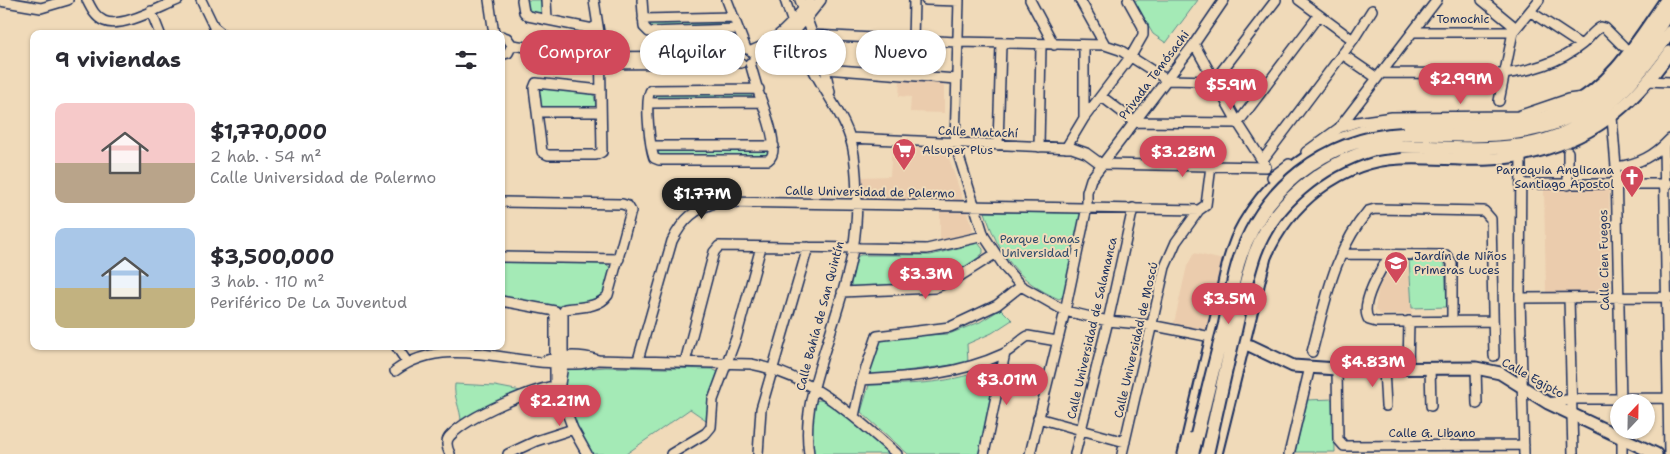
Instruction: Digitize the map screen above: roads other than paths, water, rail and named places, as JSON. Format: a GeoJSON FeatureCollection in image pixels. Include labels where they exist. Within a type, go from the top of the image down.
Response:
{"type":"FeatureCollection","features":[{"type":"Feature","properties":{"kind":"highway"},"geometry":{"type":"LineString","coordinates":[[1192,454],[1238,264],[1258,219],[1276,193],[1293,177],[1315,160],[1366,140],[1499,136],[1550,127],[1572,117],[1612,87],[1670,11]]}},
{"type":"Feature","properties":{"kind":"highway"},"geometry":{"type":"LineString","coordinates":[[1207,454],[1244,291],[1255,252],[1266,231],[1282,208],[1299,190],[1325,170],[1372,150],[1402,140],[1500,148],[1525,145],[1552,138],[1580,126],[1618,97],[1636,77],[1670,32]]}},
{"type":"Feature","properties":{"kind":"main road"},"geometry":{"type":"LineString","coordinates":[[1184,454],[1233,252],[1243,225],[1274,180],[1309,155],[1334,141],[1356,133],[1397,125],[1501,126],[1568,107],[1586,97],[1612,74],[1666,0]]}},
{"type":"Feature","properties":{"kind":"main road"},"geometry":{"type":"LineString","coordinates":[[1216,454],[1249,313],[1265,257],[1272,241],[1296,207],[1314,191],[1340,174],[1374,161],[1400,158],[1503,158],[1560,144],[1582,135],[1612,117],[1628,103],[1670,52]]}},
{"type":"Feature","properties":{"kind":"main road"},"geometry":{"type":"LineString","coordinates":[[1219,305],[1235,314],[1249,313]]}},
{"type":"Feature","properties":{"kind":"main road","name":"Calle Egipto"},"geometry":{"type":"LineString","coordinates":[[1211,337],[1242,344],[1287,364],[1310,367],[1337,369],[1476,368],[1500,373],[1524,390],[1573,416],[1610,430]]}},
{"type":"Feature","properties":{"kind":"main road"},"geometry":{"type":"LineString","coordinates":[[1207,356],[1215,354],[1227,356],[1237,365]]}},
{"type":"Feature","properties":{"kind":"main road","name":"Calle Egipto"},"geometry":{"type":"LineString","coordinates":[[1630,439],[1656,454]]}},
{"type":"Feature","properties":{"kind":"street"},"geometry":{"type":"LineString","coordinates":[[0,1],[51,6],[68,0]]}},
{"type":"Feature","properties":{"kind":"street"},"geometry":{"type":"LineString","coordinates":[[87,0],[94,13],[105,21],[120,23],[178,0]]}},
{"type":"Feature","properties":{"kind":"street"},"geometry":{"type":"LineString","coordinates":[[200,0],[214,30]]}},
{"type":"Feature","properties":{"kind":"street"},"geometry":{"type":"LineString","coordinates":[[489,0],[493,30]]}},
{"type":"Feature","properties":{"kind":"street"},"geometry":{"type":"LineString","coordinates":[[522,0],[527,15],[596,30],[594,0]]}},
{"type":"Feature","properties":{"kind":"street"},"geometry":{"type":"LineString","coordinates":[[546,0],[547,19]]}},
{"type":"Feature","properties":{"kind":"street"},"geometry":{"type":"LineString","coordinates":[[642,0],[644,28],[652,32],[735,24]]}},
{"type":"Feature","properties":{"kind":"street"},"geometry":{"type":"LineString","coordinates":[[727,0],[758,94],[774,146],[774,154],[768,160],[657,159],[653,155],[648,103],[649,92],[655,89],[758,94]]}},
{"type":"Feature","properties":{"kind":"street","name":"Calle Bahía de San Quintín"},"geometry":{"type":"LineString","coordinates":[[785,0],[794,26],[815,73],[832,99],[850,138],[854,153],[856,204],[853,248],[806,421],[809,454]]}},
{"type":"Feature","properties":{"kind":"street","name":"Calle Bahía de San Quintín"},"geometry":{"type":"LineString","coordinates":[[800,0],[810,30]]}},
{"type":"Feature","properties":{"kind":"street"},"geometry":{"type":"LineString","coordinates":[[805,14],[810,0]]}},
{"type":"Feature","properties":{"kind":"street"},"geometry":{"type":"LineString","coordinates":[[630,60],[746,57],[794,26],[821,0]]}},
{"type":"Feature","properties":{"kind":"street"},"geometry":{"type":"LineString","coordinates":[[913,30],[914,0]]}},
{"type":"Feature","properties":{"kind":"street"},"geometry":{"type":"LineString","coordinates":[[926,0],[959,0],[956,144],[984,236],[995,254],[1021,286],[1065,311],[1108,321],[1150,325],[1211,337]]}},
{"type":"Feature","properties":{"kind":"street"},"geometry":{"type":"LineString","coordinates":[[1030,0],[1054,45]]}},
{"type":"Feature","properties":{"kind":"street"},"geometry":{"type":"LineString","coordinates":[[1080,0],[1105,45]]}},
{"type":"Feature","properties":{"kind":"street"},"geometry":{"type":"LineString","coordinates":[[1066,148],[1084,118],[1131,56],[1144,30],[1128,0]]}},
{"type":"Feature","properties":{"kind":"street","name":"Privada Temósachi"},"geometry":{"type":"LineString","coordinates":[[1030,454],[1065,311],[1087,207],[1088,185],[1101,164],[1194,44],[1224,0]]}},
{"type":"Feature","properties":{"kind":"street"},"geometry":{"type":"LineString","coordinates":[[1214,81],[1276,0]]}},
{"type":"Feature","properties":{"kind":"street"},"geometry":{"type":"LineString","coordinates":[[1298,0],[1353,40]]}},
{"type":"Feature","properties":{"kind":"street"},"geometry":{"type":"LineString","coordinates":[[1194,44],[1238,123],[1274,180],[1339,128],[1437,0]]}},
{"type":"Feature","properties":{"kind":"street"},"geometry":{"type":"LineString","coordinates":[[1499,101],[1514,30],[1531,12],[1539,0]]}},
{"type":"Feature","properties":{"kind":"street"},"geometry":{"type":"LineString","coordinates":[[1484,1],[1514,30]]}},
{"type":"Feature","properties":{"kind":"street"},"geometry":{"type":"LineString","coordinates":[[1264,164],[1353,40],[1372,10]]}},
{"type":"Feature","properties":{"kind":"street"},"geometry":{"type":"LineString","coordinates":[[151,11],[158,30]]}},
{"type":"Feature","properties":{"kind":"street"},"geometry":{"type":"LineString","coordinates":[[1531,12],[1580,45]]}},
{"type":"Feature","properties":{"kind":"street"},"geometry":{"type":"LineString","coordinates":[[1238,123],[1320,15]]}},
{"type":"Feature","properties":{"kind":"street"},"geometry":{"type":"LineString","coordinates":[[643,19],[735,24]]}},
{"type":"Feature","properties":{"kind":"street"},"geometry":{"type":"LineString","coordinates":[[1342,54],[1379,75],[1504,74],[1531,69],[1564,56],[1601,27],[1605,28],[1623,46]]}},
{"type":"Feature","properties":{"kind":"street","name":"Tomochic"},"geometry":{"type":"LineString","coordinates":[[1413,32],[1514,30]]}},
{"type":"Feature","properties":{"kind":"street"},"geometry":{"type":"LineString","coordinates":[[505,37],[512,45],[520,46]]}},
{"type":"Feature","properties":{"kind":"street"},"geometry":{"type":"LineString","coordinates":[[946,42],[1105,45],[1131,56],[1167,80],[1214,81]]}},
{"type":"Feature","properties":{"kind":"street"},"geometry":{"type":"LineString","coordinates":[[998,146],[1001,44]]}},
{"type":"Feature","properties":{"kind":"street"},"geometry":{"type":"LineString","coordinates":[[505,54],[508,53],[512,45]]}},
{"type":"Feature","properties":{"kind":"street"},"geometry":{"type":"LineString","coordinates":[[1039,146],[1041,45]]}},
{"type":"Feature","properties":{"kind":"street"},"geometry":{"type":"LineString","coordinates":[[1084,46],[1084,118]]}},
{"type":"Feature","properties":{"kind":"street"},"geometry":{"type":"LineString","coordinates":[[846,71],[956,79]]}},
{"type":"Feature","properties":{"kind":"street"},"geometry":{"type":"LineString","coordinates":[[598,75],[601,112],[602,152],[599,155],[548,155],[542,152],[534,88],[538,82],[599,93]]}},
{"type":"Feature","properties":{"kind":"street","name":"Calle Bahía de San Quintín"},"geometry":{"type":"LineString","coordinates":[[826,75],[832,99]]}},
{"type":"Feature","properties":{"kind":"street"},"geometry":{"type":"LineString","coordinates":[[1647,80],[1670,82]]}},
{"type":"Feature","properties":{"kind":"street"},"geometry":{"type":"LineString","coordinates":[[648,103],[758,94]]}},
{"type":"Feature","properties":{"kind":"street"},"geometry":{"type":"LineString","coordinates":[[1101,96],[1135,122],[1238,123]]}},
{"type":"Feature","properties":{"kind":"street"},"geometry":{"type":"LineString","coordinates":[[537,112],[601,112]]}},
{"type":"Feature","properties":{"kind":"street"},"geometry":{"type":"LineString","coordinates":[[1339,128],[1357,122],[1392,117],[1529,118]]}},
{"type":"Feature","properties":{"kind":"street","name":"Calle Cien Fuegos"},"geometry":{"type":"LineString","coordinates":[[1612,117],[1616,167],[1620,394]]}},
{"type":"Feature","properties":{"kind":"street","name":"Calle Matachí"},"geometry":{"type":"LineString","coordinates":[[850,138],[1066,148],[1079,150],[1101,164]]}},
{"type":"Feature","properties":{"kind":"street"},"geometry":{"type":"LineString","coordinates":[[1616,167],[1640,162],[1667,142]]}},
{"type":"Feature","properties":{"kind":"street"},"geometry":{"type":"LineString","coordinates":[[1667,142],[1669,454]]}},
{"type":"Feature","properties":{"kind":"street"},"geometry":{"type":"LineString","coordinates":[[652,146],[774,146]]}},
{"type":"Feature","properties":{"kind":"street"},"geometry":{"type":"LineString","coordinates":[[1568,152],[1568,185]]}},
{"type":"Feature","properties":{"kind":"street"},"geometry":{"type":"LineString","coordinates":[[1521,155],[1520,298],[1524,390],[1524,450]]}},
{"type":"Feature","properties":{"kind":"street"},"geometry":{"type":"LineString","coordinates":[[1101,164],[1211,166],[1264,164]]}},
{"type":"Feature","properties":{"kind":"street"},"geometry":{"type":"LineString","coordinates":[[1203,207],[1211,166]]}},
{"type":"Feature","properties":{"kind":"street"},"geometry":{"type":"LineString","coordinates":[[1521,184],[1667,184]]}},
{"type":"Feature","properties":{"kind":"street"},"geometry":{"type":"LineString","coordinates":[[505,202],[625,205],[630,208],[632,215],[611,289],[605,300],[592,305],[564,309],[558,361]]}},
{"type":"Feature","properties":{"kind":"street","name":"Calle Universidad de Palermo"},"geometry":{"type":"LineString","coordinates":[[638,360],[672,241],[680,225],[697,210],[720,202],[976,207],[1203,207]]}},
{"type":"Feature","properties":{"kind":"street","name":"Calle Universidad de Moscú"},"geometry":{"type":"LineString","coordinates":[[1122,454],[1150,325],[1170,252],[1203,207]]}},
{"type":"Feature","properties":{"kind":"street","name":"Calle Universidad de Salamanca"},"geometry":{"type":"LineString","coordinates":[[1076,454],[1133,208]]}},
{"type":"Feature","properties":{"kind":"street"},"geometry":{"type":"LineString","coordinates":[[1312,352],[1333,273],[1341,254],[1366,213],[1371,210],[1484,211],[1492,219],[1494,356]]}},
{"type":"Feature","properties":{"kind":"street"},"geometry":{"type":"LineString","coordinates":[[684,362],[716,248],[722,245],[927,249],[984,236]]}},
{"type":"Feature","properties":{"kind":"street"},"geometry":{"type":"LineString","coordinates":[[671,454],[706,433],[711,427],[713,400],[727,364],[761,247]]}},
{"type":"Feature","properties":{"kind":"street"},"geometry":{"type":"LineString","coordinates":[[758,454],[761,409],[808,247]]}},
{"type":"Feature","properties":{"kind":"street"},"geometry":{"type":"LineString","coordinates":[[842,292],[934,288],[954,280],[995,254]]}},
{"type":"Feature","properties":{"kind":"street"},"geometry":{"type":"LineString","coordinates":[[1341,254],[1442,254],[1449,257],[1452,263],[1452,321]]}},
{"type":"Feature","properties":{"kind":"street"},"geometry":{"type":"LineString","coordinates":[[1391,254],[1376,279],[1366,315],[1372,321],[1493,321]]}},
{"type":"Feature","properties":{"kind":"street"},"geometry":{"type":"LineString","coordinates":[[505,257],[619,259]]}},
{"type":"Feature","properties":{"kind":"street"},"geometry":{"type":"LineString","coordinates":[[854,416],[862,380],[877,336],[950,328],[997,305],[1021,286]]}},
{"type":"Feature","properties":{"kind":"street"},"geometry":{"type":"LineString","coordinates":[[1520,298],[1669,297]]}},
{"type":"Feature","properties":{"kind":"street"},"geometry":{"type":"LineString","coordinates":[[1569,298],[1573,454]]}},
{"type":"Feature","properties":{"kind":"street"},"geometry":{"type":"LineString","coordinates":[[505,302],[555,311],[559,387],[573,429],[587,454]]}},
{"type":"Feature","properties":{"kind":"street"},"geometry":{"type":"LineString","coordinates":[[1410,368],[1411,322]]}},
{"type":"Feature","properties":{"kind":"street"},"geometry":{"type":"LineString","coordinates":[[862,380],[944,373],[1005,353],[1028,336],[1057,341]]}},
{"type":"Feature","properties":{"kind":"street"},"geometry":{"type":"LineString","coordinates":[[399,350],[407,362]]}},
{"type":"Feature","properties":{"kind":"street"},"geometry":{"type":"LineString","coordinates":[[395,370],[407,362],[443,352],[458,351],[542,362],[638,360],[773,368],[814,386],[854,416],[898,454]]}},
{"type":"Feature","properties":{"kind":"street"},"geometry":{"type":"LineString","coordinates":[[984,454],[1005,353]]}},
{"type":"Feature","properties":{"kind":"street"},"geometry":{"type":"LineString","coordinates":[[1290,454],[1310,367]]}},
{"type":"Feature","properties":{"kind":"street"},"geometry":{"type":"LineString","coordinates":[[1430,368],[1431,406]]}},
{"type":"Feature","properties":{"kind":"street"},"geometry":{"type":"LineString","coordinates":[[1476,368],[1477,404]]}},
{"type":"Feature","properties":{"kind":"street","name":"Calle G. Libano"},"geometry":{"type":"LineString","coordinates":[[1337,369],[1340,443],[1348,446],[1411,450],[1524,450]]}},
{"type":"Feature","properties":{"kind":"street"},"geometry":{"type":"LineString","coordinates":[[1384,369],[1386,406]]}},
{"type":"Feature","properties":{"kind":"street"},"geometry":{"type":"LineString","coordinates":[[450,454],[447,444],[450,436],[471,421],[526,394],[559,387]]}},
{"type":"Feature","properties":{"kind":"street"},"geometry":{"type":"LineString","coordinates":[[1655,399],[1670,398]]}},
{"type":"Feature","properties":{"kind":"street"},"geometry":{"type":"LineString","coordinates":[[1548,403],[1572,399],[1610,400]]}},
{"type":"Feature","properties":{"kind":"street"},"geometry":{"type":"LineString","coordinates":[[1038,418],[1125,442]]}},
{"type":"Feature","properties":{"kind":"street"},"geometry":{"type":"LineString","coordinates":[[508,454],[536,441],[573,429]]}},
{"type":"Feature","properties":{"kind":"street"},"geometry":{"type":"LineString","coordinates":[[1622,439],[1622,454]]}},
{"type":"Feature","properties":{"kind":"place","name":"Alsuper Plus"},"geometry":{"type":"Point","coordinates":[904,171]}},
{"type":"Feature","properties":{"kind":"place","name":"Parroquia Anglicana Santiago Apostol"},"geometry":{"type":"Point","coordinates":[1632,198]}},
{"type":"Feature","properties":{"kind":"place","name":"Jardín de Niños Primeras Luces"},"geometry":{"type":"Point","coordinates":[1396,284]}},
{"type":"Feature","properties":{"kind":"park label","name":"Parque Lomas Universidad 1"},"geometry":{"type":"Point","coordinates":[1040,246]}}]}
